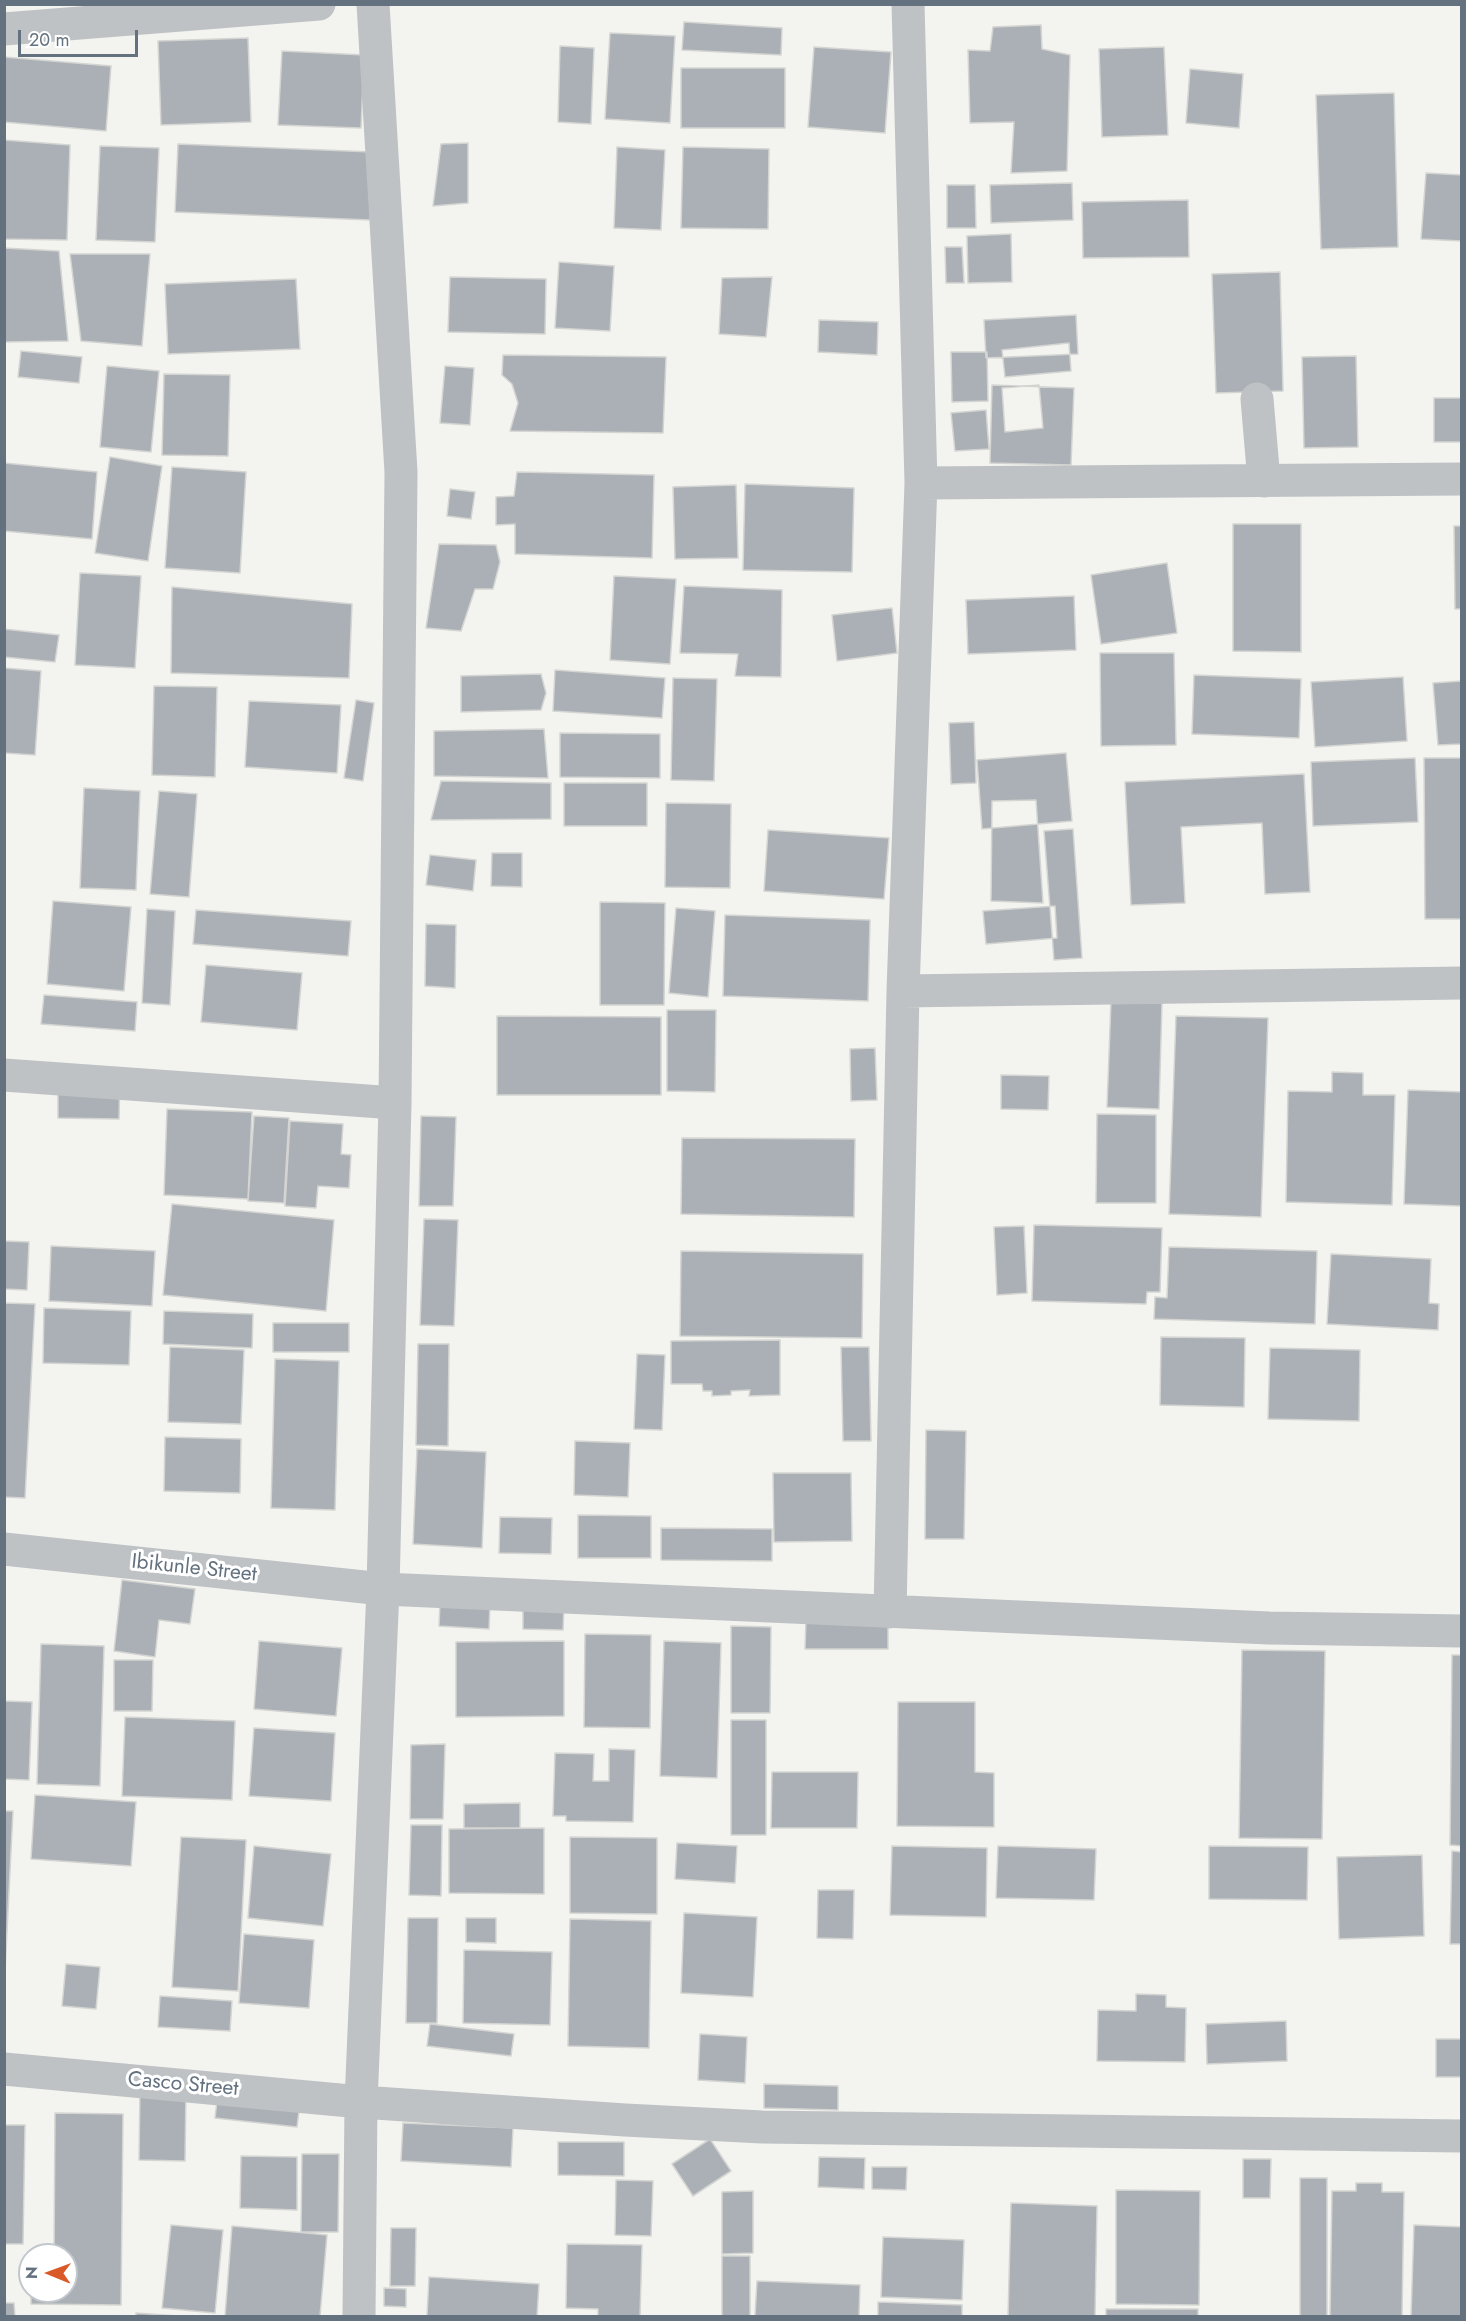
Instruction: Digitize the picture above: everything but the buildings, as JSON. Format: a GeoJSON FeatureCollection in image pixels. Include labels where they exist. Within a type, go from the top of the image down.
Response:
{"type":"FeatureCollection","features":[{"type":"Feature","properties":{"kind":"street"},"geometry":{"type":"LineString","coordinates":[[4,29],[319,4]]}},
{"type":"Feature","properties":{"kind":"street"},"geometry":{"type":"LineString","coordinates":[[358,2316],[361,2102],[383,1589],[395,1103],[401,472],[373,4]]}},
{"type":"Feature","properties":{"kind":"street"},"geometry":{"type":"LineString","coordinates":[[890,1612],[903,991],[921,483],[908,4]]}},
{"type":"Feature","properties":{"kind":"street"},"geometry":{"type":"LineString","coordinates":[[1257,399],[1263,481]]}},
{"type":"Feature","properties":{"kind":"street"},"geometry":{"type":"LineString","coordinates":[[921,483],[1461,479]]}},
{"type":"Feature","properties":{"kind":"street"},"geometry":{"type":"LineString","coordinates":[[903,991],[1461,983]]}},
{"type":"Feature","properties":{"kind":"street"},"geometry":{"type":"LineString","coordinates":[[4,1075],[395,1103]]}},
{"type":"Feature","properties":{"kind":"street","name":"Ibikunle Street"},"geometry":{"type":"LineString","coordinates":[[4,1549],[383,1589],[1269,1628],[1461,1631]]}},
{"type":"Feature","properties":{"kind":"street","name":"Casco Street"},"geometry":{"type":"LineString","coordinates":[[4,2069],[361,2102],[626,2121],[762,2127],[1461,2136]]}}]}
